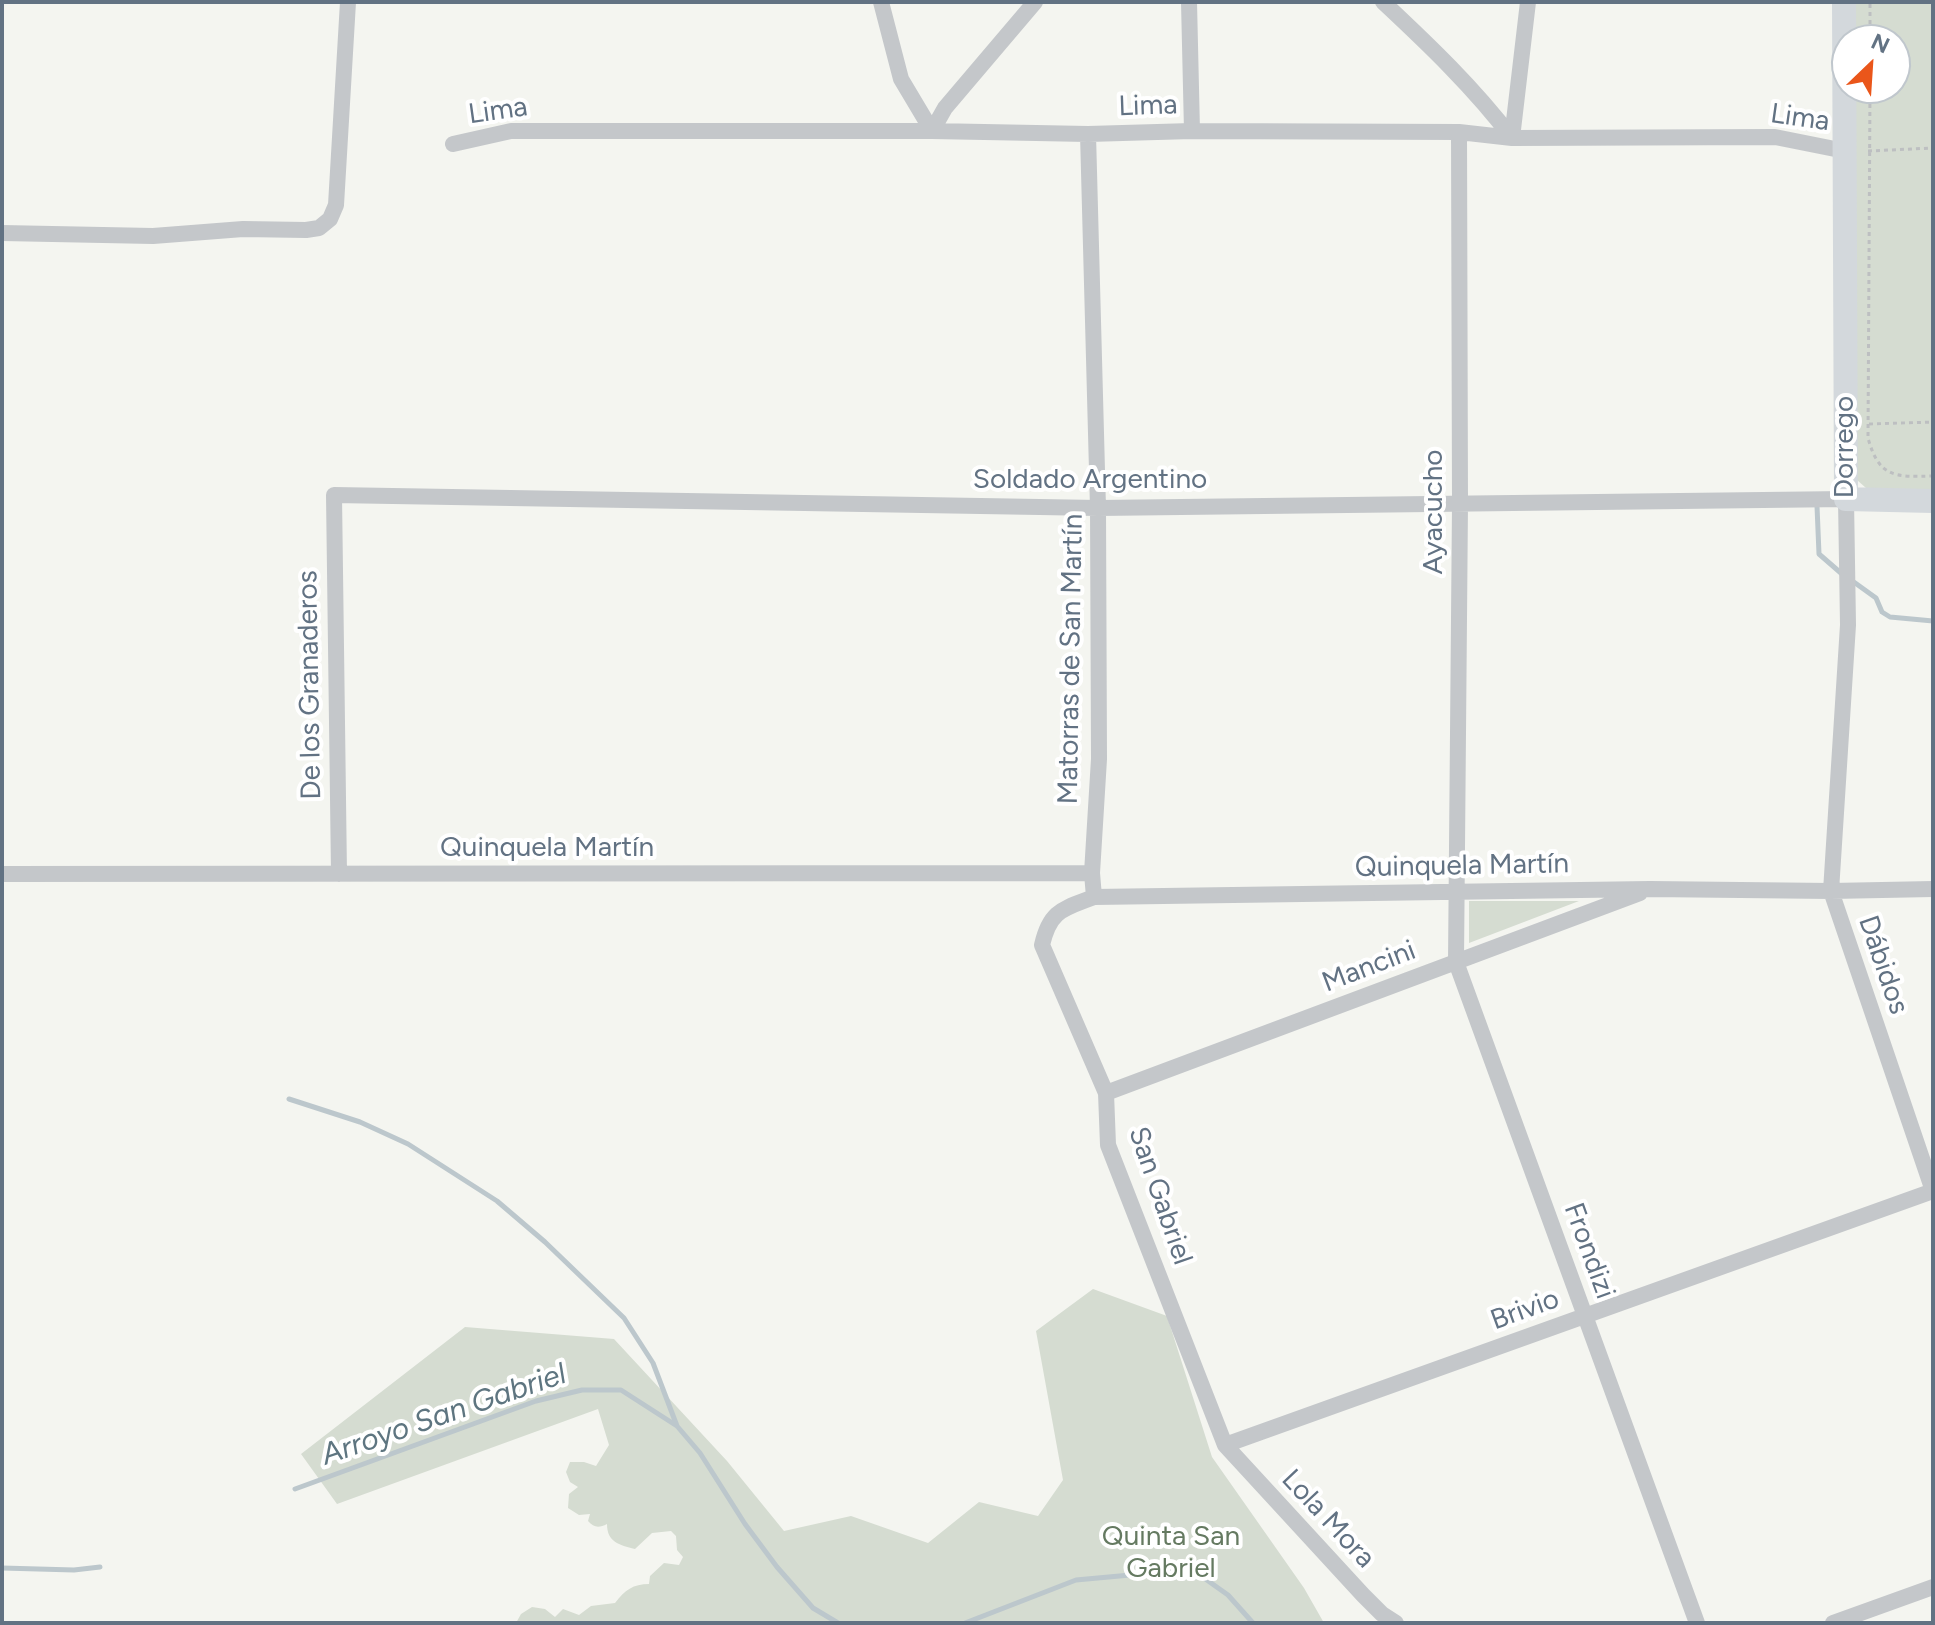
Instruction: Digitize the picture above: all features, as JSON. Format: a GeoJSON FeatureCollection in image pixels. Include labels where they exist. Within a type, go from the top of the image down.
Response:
{"type":"FeatureCollection","features":[{"type":"Feature","properties":{"kind":"street"},"geometry":{"type":"LineString","coordinates":[[2,233],[153,236],[243,229],[319,228],[330,219],[336,205],[348,2]]}},
{"type":"Feature","properties":{"kind":"street"},"geometry":{"type":"LineString","coordinates":[[881,2],[901,79],[932,131],[945,108],[1035,2]]}},
{"type":"Feature","properties":{"kind":"street"},"geometry":{"type":"LineString","coordinates":[[1189,2],[1192,131]]}},
{"type":"Feature","properties":{"kind":"street"},"geometry":{"type":"LineString","coordinates":[[1383,2],[1429,44],[1485,103],[1512,138]]}},
{"type":"Feature","properties":{"kind":"street"},"geometry":{"type":"LineString","coordinates":[[1512,138],[1528,2]]}},
{"type":"Feature","properties":{"kind":"street","name":"Dorrego"},"geometry":{"type":"LineString","coordinates":[[1831,891],[1848,625],[1844,2]]}},
{"type":"Feature","properties":{"kind":"street","name":"Lima"},"geometry":{"type":"LineString","coordinates":[[453,144],[511,131],[1459,132],[1512,138],[1775,137],[1845,151]]}},
{"type":"Feature","properties":{"kind":"street","name":"Ayacucho"},"geometry":{"type":"LineString","coordinates":[[1459,132],[1459,892]]}},
{"type":"Feature","properties":{"kind":"street","name":"Matorras de San Martín"},"geometry":{"type":"LineString","coordinates":[[1088,134],[1098,508],[1099,759],[1092,873],[1094,897]]}},
{"type":"Feature","properties":{"kind":"street","name":"Soldado Argentino"},"geometry":{"type":"LineString","coordinates":[[334,495],[1098,508],[1846,499]]}},
{"type":"Feature","properties":{"kind":"street","name":"De los Granaderos"},"geometry":{"type":"LineString","coordinates":[[334,495],[339,874]]}},
{"type":"Feature","properties":{"kind":"street"},"geometry":{"type":"LineString","coordinates":[[1846,499],[1933,501]]}},
{"type":"Feature","properties":{"kind":"street","name":"Quinquela Martín"},"geometry":{"type":"LineString","coordinates":[[2,874],[1092,873]]}},
{"type":"Feature","properties":{"kind":"street","name":"Quinquela Martín"},"geometry":{"type":"LineString","coordinates":[[1094,897],[1650,889],[1933,889]]}},
{"type":"Feature","properties":{"kind":"street","name":"Mancini"},"geometry":{"type":"LineString","coordinates":[[1106,1093],[1650,889]]}},
{"type":"Feature","properties":{"kind":"street","name":"Dábidos"},"geometry":{"type":"LineString","coordinates":[[1831,891],[1933,1191]]}},
{"type":"Feature","properties":{"kind":"street","name":"Frondizi"},"geometry":{"type":"LineString","coordinates":[[1459,892],[1456,962],[1697,1623]]}},
{"type":"Feature","properties":{"kind":"street","name":"San Gabriel"},"geometry":{"type":"LineString","coordinates":[[1094,897],[1059,910],[1046,927],[1042,945],[1106,1093],[1108,1145],[1225,1445]]}},
{"type":"Feature","properties":{"kind":"street","name":"Brivio"},"geometry":{"type":"LineString","coordinates":[[1225,1445],[1933,1191]]}},
{"type":"Feature","properties":{"kind":"street","name":"Lola Mora"},"geometry":{"type":"LineString","coordinates":[[1225,1445],[1363,1595],[1396,1623]]}},
{"type":"Feature","properties":{"kind":"street"},"geometry":{"type":"LineString","coordinates":[[1833,1623],[1933,1587]]}},
{"type":"Feature","properties":{"kind":"path"},"geometry":{"type":"LineString","coordinates":[[1870,2],[1870,24]]}},
{"type":"Feature","properties":{"kind":"path"},"geometry":{"type":"LineString","coordinates":[[1870,104],[1868,438],[1874,458],[1883,468],[1895,475],[1933,476]]}},
{"type":"Feature","properties":{"kind":"path"},"geometry":{"type":"LineString","coordinates":[[1845,151],[1933,148]]}},
{"type":"Feature","properties":{"kind":"path"},"geometry":{"type":"LineString","coordinates":[[1868,424],[1933,422]]}},
{"type":"Feature","properties":{"kind":"green space"},"geometry":{"type":"Polygon","coordinates":[[[1850,2],[1933,2],[1933,493],[1866,488],[1857,480],[1851,104],[1911,104],[1911,24],[1851,24],[1850,2]]]}},
{"type":"Feature","properties":{"kind":"green space"},"geometry":{"type":"Polygon","coordinates":[[[1469,901],[1579,901],[1469,943],[1469,901]]]}},
{"type":"Feature","properties":{"kind":"green space","name":"Quinta San Gabriel"},"geometry":{"type":"Polygon","coordinates":[[[1093,1289],[1167,1316],[1212,1457],[1304,1588],[1324,1623],[516,1623],[521,1614],[532,1607],[545,1609],[555,1617],[563,1609],[579,1615],[591,1606],[615,1603],[630,1589],[649,1584],[650,1576],[664,1563],[679,1565],[683,1557],[677,1550],[676,1536],[671,1531],[652,1533],[635,1549],[612,1539],[607,1524],[595,1526],[588,1521],[590,1514],[579,1515],[568,1508],[569,1494],[578,1487],[570,1482],[566,1472],[570,1462],[596,1466],[609,1445],[598,1409],[337,1504],[301,1454],[465,1327],[614,1339],[727,1461],[784,1531],[851,1516],[928,1543],[979,1502],[1038,1516],[1063,1480],[1036,1331],[1093,1289]]]}},
{"type":"Feature","properties":{"kind":"waterway"},"geometry":{"type":"LineString","coordinates":[[1817,506],[1819,554],[1842,574]]}},
{"type":"Feature","properties":{"kind":"waterway"},"geometry":{"type":"LineString","coordinates":[[1851,580],[1876,598],[1882,612],[1890,617],[1933,621]]}},
{"type":"Feature","properties":{"kind":"waterway"},"geometry":{"type":"LineString","coordinates":[[289,1099],[360,1122],[408,1144],[497,1201],[624,1318],[653,1363],[677,1426]]}},
{"type":"Feature","properties":{"kind":"waterway","name":"Arroyo San Gabriel"},"geometry":{"type":"LineString","coordinates":[[295,1489],[536,1401],[582,1390],[621,1390],[677,1426],[700,1453],[745,1524],[777,1567],[813,1608],[838,1623]]}},
{"type":"Feature","properties":{"kind":"waterway","name":"Arroyo San Gabriel"},"geometry":{"type":"LineString","coordinates":[[2,1568],[74,1570],[100,1567]]}},
{"type":"Feature","properties":{"kind":"waterway","name":"Arroyo San Gabriel"},"geometry":{"type":"LineString","coordinates":[[965,1623],[1076,1580],[1163,1572],[1204,1578],[1228,1595],[1253,1623]]}}]}
